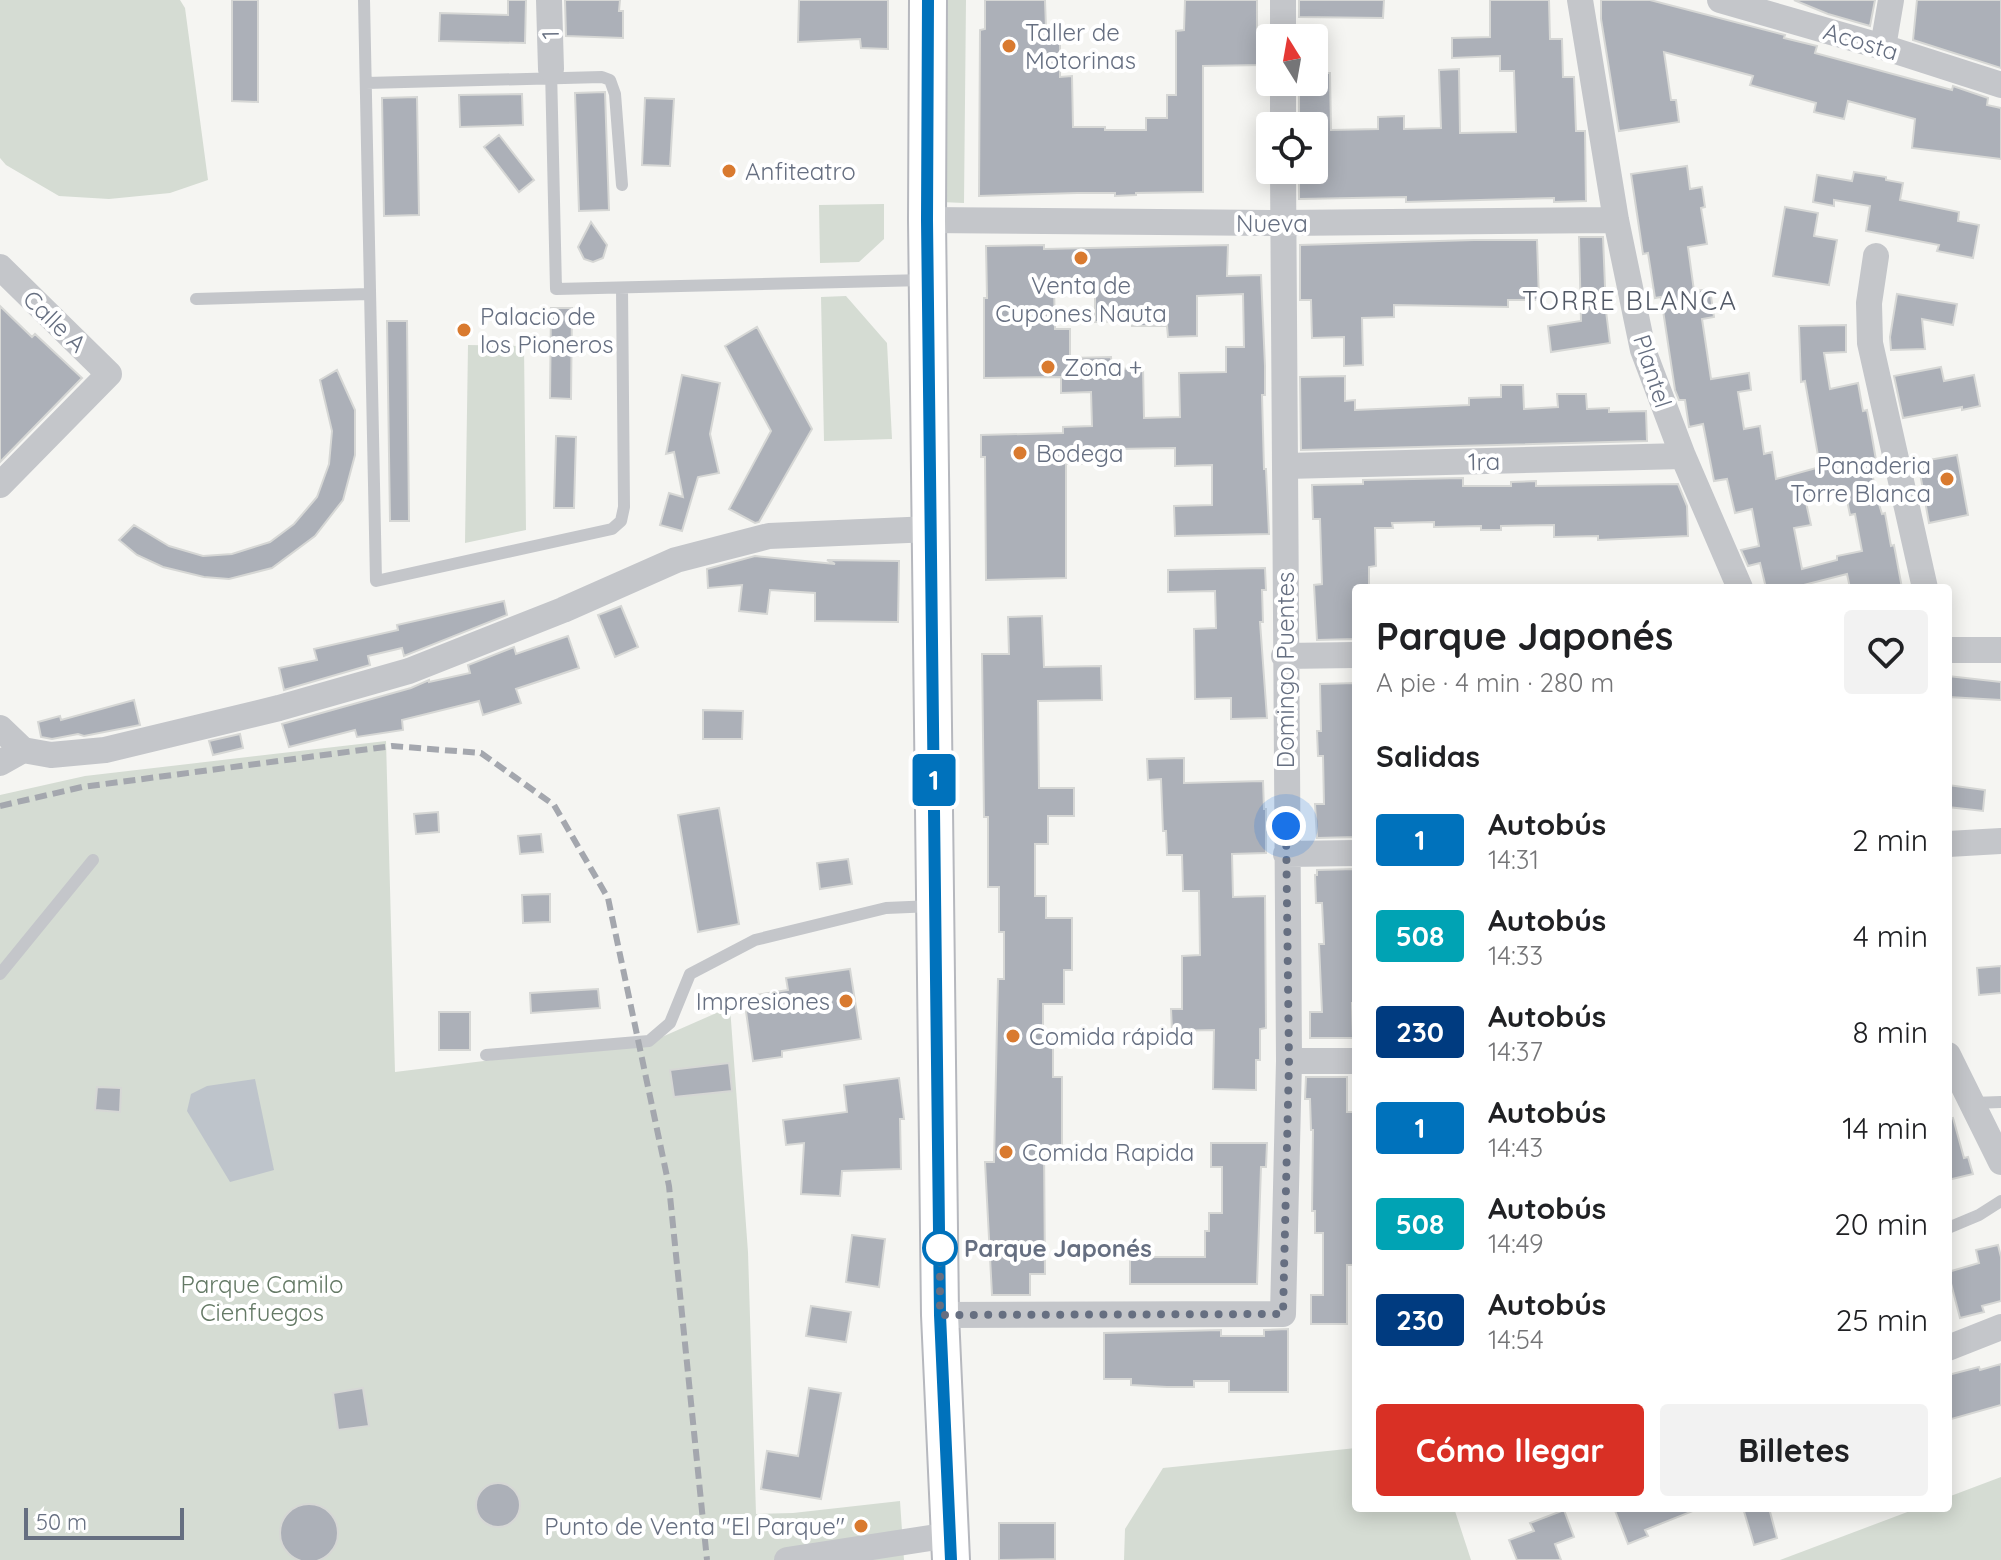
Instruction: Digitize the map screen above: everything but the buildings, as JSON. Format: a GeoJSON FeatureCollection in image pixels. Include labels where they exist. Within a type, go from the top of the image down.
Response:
{"type":"FeatureCollection","features":[{"type":"Feature","properties":{"kind":"main road"},"geometry":{"type":"LineString","coordinates":[[928,0],[927,220],[940,1315],[950,1548]]}},
{"type":"Feature","properties":{"kind":"street","name":"1"},"geometry":{"type":"LineString","coordinates":[[549,0],[551,74]]}},
{"type":"Feature","properties":{"kind":"street"},"geometry":{"type":"LineString","coordinates":[[1283,0],[1283,24]]}},
{"type":"Feature","properties":{"kind":"street","name":"Plantel"},"geometry":{"type":"LineString","coordinates":[[1580,0],[1616,220],[1643,350],[1683,456],[1738,584]]}},
{"type":"Feature","properties":{"kind":"street","name":"Acosta"},"geometry":{"type":"LineString","coordinates":[[1720,0],[2001,85]]}},
{"type":"Feature","properties":{"kind":"street"},"geometry":{"type":"LineString","coordinates":[[1883,47],[1891,0]]}},
{"type":"Feature","properties":{"kind":"street","name":"Domingo Puentes"},"geometry":{"type":"LineString","coordinates":[[940,1315],[1283,1314],[1289,1061],[1283,184]]}},
{"type":"Feature","properties":{"kind":"street","name":"Nueva"},"geometry":{"type":"LineString","coordinates":[[927,220],[1282,223],[1616,220]]}},
{"type":"Feature","properties":{"kind":"street"},"geometry":{"type":"LineString","coordinates":[[1876,256],[1869,303],[1870,343],[1924,584]]}},
{"type":"Feature","properties":{"kind":"street","name":"Calle A"},"geometry":{"type":"LineString","coordinates":[[0,267],[109,374],[0,485]]}},
{"type":"Feature","properties":{"kind":"street","name":"1ra"},"geometry":{"type":"LineString","coordinates":[[1286,466],[1683,456]]}},
{"type":"Feature","properties":{"kind":"street"},"geometry":{"type":"LineString","coordinates":[[0,728],[12,756],[105,750],[279,708],[409,671],[563,610],[676,560],[769,536],[931,529]]}},
{"type":"Feature","properties":{"kind":"street"},"geometry":{"type":"LineString","coordinates":[[1952,650],[2001,650]]}},
{"type":"Feature","properties":{"kind":"street"},"geometry":{"type":"LineString","coordinates":[[1284,656],[1352,655]]}},
{"type":"Feature","properties":{"kind":"street"},"geometry":{"type":"LineString","coordinates":[[1952,844],[2001,841]]}},
{"type":"Feature","properties":{"kind":"street"},"geometry":{"type":"LineString","coordinates":[[1286,854],[1352,853]]}},
{"type":"Feature","properties":{"kind":"street"},"geometry":{"type":"LineString","coordinates":[[1289,1061],[1352,1061]]}},
{"type":"Feature","properties":{"kind":"street"},"geometry":{"type":"LineString","coordinates":[[1952,1063],[2001,1162]]}},
{"type":"Feature","properties":{"kind":"street"},"geometry":{"type":"LineString","coordinates":[[1952,1346],[2001,1327]]}},
{"type":"Feature","properties":{"kind":"street"},"geometry":{"type":"LineString","coordinates":[[787,1560],[950,1548]]}},
{"type":"Feature","properties":{"kind":"lane"},"geometry":{"type":"LineString","coordinates":[[364,0],[376,581],[612,529],[621,521],[624,507],[622,288]]}},
{"type":"Feature","properties":{"kind":"lane"},"geometry":{"type":"LineString","coordinates":[[366,83],[551,74],[610,80],[615,94],[622,185]]}},
{"type":"Feature","properties":{"kind":"lane"},"geometry":{"type":"LineString","coordinates":[[551,74],[556,289],[928,280]]}},
{"type":"Feature","properties":{"kind":"lane"},"geometry":{"type":"LineString","coordinates":[[196,299],[369,294]]}},
{"type":"Feature","properties":{"kind":"lane"},"geometry":{"type":"LineString","coordinates":[[0,974],[93,860]]}},
{"type":"Feature","properties":{"kind":"lane"},"geometry":{"type":"LineString","coordinates":[[486,1055],[649,1041],[670,1023],[690,974],[755,940],[886,908],[936,906]]}},
{"type":"Feature","properties":{"kind":"lane"},"geometry":{"type":"LineString","coordinates":[[1973,1103],[2001,1102]]}},
{"type":"Feature","properties":{"kind":"lane"},"geometry":{"type":"LineString","coordinates":[[1952,1226],[2001,1201]]}},
{"type":"Feature","properties":{"kind":"green space"},"geometry":{"type":"Polygon","coordinates":[[[0,0],[180,0],[185,8],[208,180],[170,193],[109,199],[59,196],[6,165],[0,158],[0,0]]]}},
{"type":"Feature","properties":{"kind":"green space"},"geometry":{"type":"Polygon","coordinates":[[[941,0],[966,0],[964,203],[941,202],[941,0]]]}},
{"type":"Feature","properties":{"kind":"green space"},"geometry":{"type":"Polygon","coordinates":[[[884,204],[884,239],[859,262],[820,263],[819,205],[884,204]]]}},
{"type":"Feature","properties":{"kind":"green space"},"geometry":{"type":"Polygon","coordinates":[[[846,296],[887,343],[892,439],[824,441],[821,297],[846,296]]]}},
{"type":"Feature","properties":{"kind":"green space"},"geometry":{"type":"Polygon","coordinates":[[[468,345],[524,346],[526,530],[465,543],[468,345]]]}},
{"type":"Feature","properties":{"kind":"green space","name":"Parque Camilo Cienfuegos"},"geometry":{"type":"Polygon","coordinates":[[[386,741],[395,1072],[655,1040],[730,1007],[748,1252],[756,1514],[900,1501],[904,1560],[0,1560],[0,795],[85,776],[386,741]]]}},
{"type":"Feature","properties":{"kind":"green space"},"geometry":{"type":"Polygon","coordinates":[[[1352,1448],[1352,1512],[1455,1512],[1471,1560],[1124,1560],[1125,1529],[1163,1468],[1352,1448]]]}},
{"type":"Feature","properties":{"kind":"green space"},"geometry":{"type":"Polygon","coordinates":[[[2001,1477],[2001,1560],[1780,1560],[1907,1512],[1952,1512],[1952,1495],[2001,1477]]]}},
{"type":"Feature","properties":{"kind":"shaded area"},"geometry":{"type":"Polygon","coordinates":[[[255,1079],[274,1170],[230,1182],[187,1111],[191,1094],[207,1086],[255,1079]]]}},
{"type":"Feature","properties":{"kind":"railway"},"geometry":{"type":"LineString","coordinates":[[0,806],[82,787],[392,746],[481,753],[554,805],[608,898],[669,1186],[707,1560]]}},
{"type":"Feature","properties":{"kind":"bus line","name":"1"},"geometry":{"type":"LineString","coordinates":[[928,0],[927,220],[940,1315],[951,1560]]}},
{"type":"Feature","properties":{"kind":"place","name":"Taller de Motorinas"},"geometry":{"type":"Point","coordinates":[1009,46]}},
{"type":"Feature","properties":{"kind":"place","name":"Anfiteatro"},"geometry":{"type":"Point","coordinates":[729,171]}},
{"type":"Feature","properties":{"kind":"place","name":"Venta de Cupones Nauta"},"geometry":{"type":"Point","coordinates":[1081,258]}},
{"type":"Feature","properties":{"kind":"place","name":"Palacio de los Pioneros"},"geometry":{"type":"Point","coordinates":[464,330]}},
{"type":"Feature","properties":{"kind":"place","name":"Zona +"},"geometry":{"type":"Point","coordinates":[1048,367]}},
{"type":"Feature","properties":{"kind":"place","name":"Bodega"},"geometry":{"type":"Point","coordinates":[1020,453]}},
{"type":"Feature","properties":{"kind":"place","name":"Panaderia Torre Blanca"},"geometry":{"type":"Point","coordinates":[1947,479]}},
{"type":"Feature","properties":{"kind":"place","name":"Impresiones"},"geometry":{"type":"Point","coordinates":[846,1001]}},
{"type":"Feature","properties":{"kind":"place","name":"Comida rápida"},"geometry":{"type":"Point","coordinates":[1013,1036]}},
{"type":"Feature","properties":{"kind":"place","name":"Comida Rapida"},"geometry":{"type":"Point","coordinates":[1006,1152]}},
{"type":"Feature","properties":{"kind":"place","name":"Parque Japonés"},"geometry":{"type":"Point","coordinates":[940,1248]}},
{"type":"Feature","properties":{"kind":"place","name":"Punto de Venta \"El Parque\""},"geometry":{"type":"Point","coordinates":[861,1526]}},
{"type":"Feature","properties":{"kind":"district","name":"TORRE BLANCA"},"geometry":{"type":"Point","coordinates":[1630,300]}},
{"type":"Feature","properties":{"kind":"route"},"geometry":{"type":"LineString","coordinates":[[940,1248],[940,1315],[1283,1314],[1289,1061],[1286,826]]}}]}
